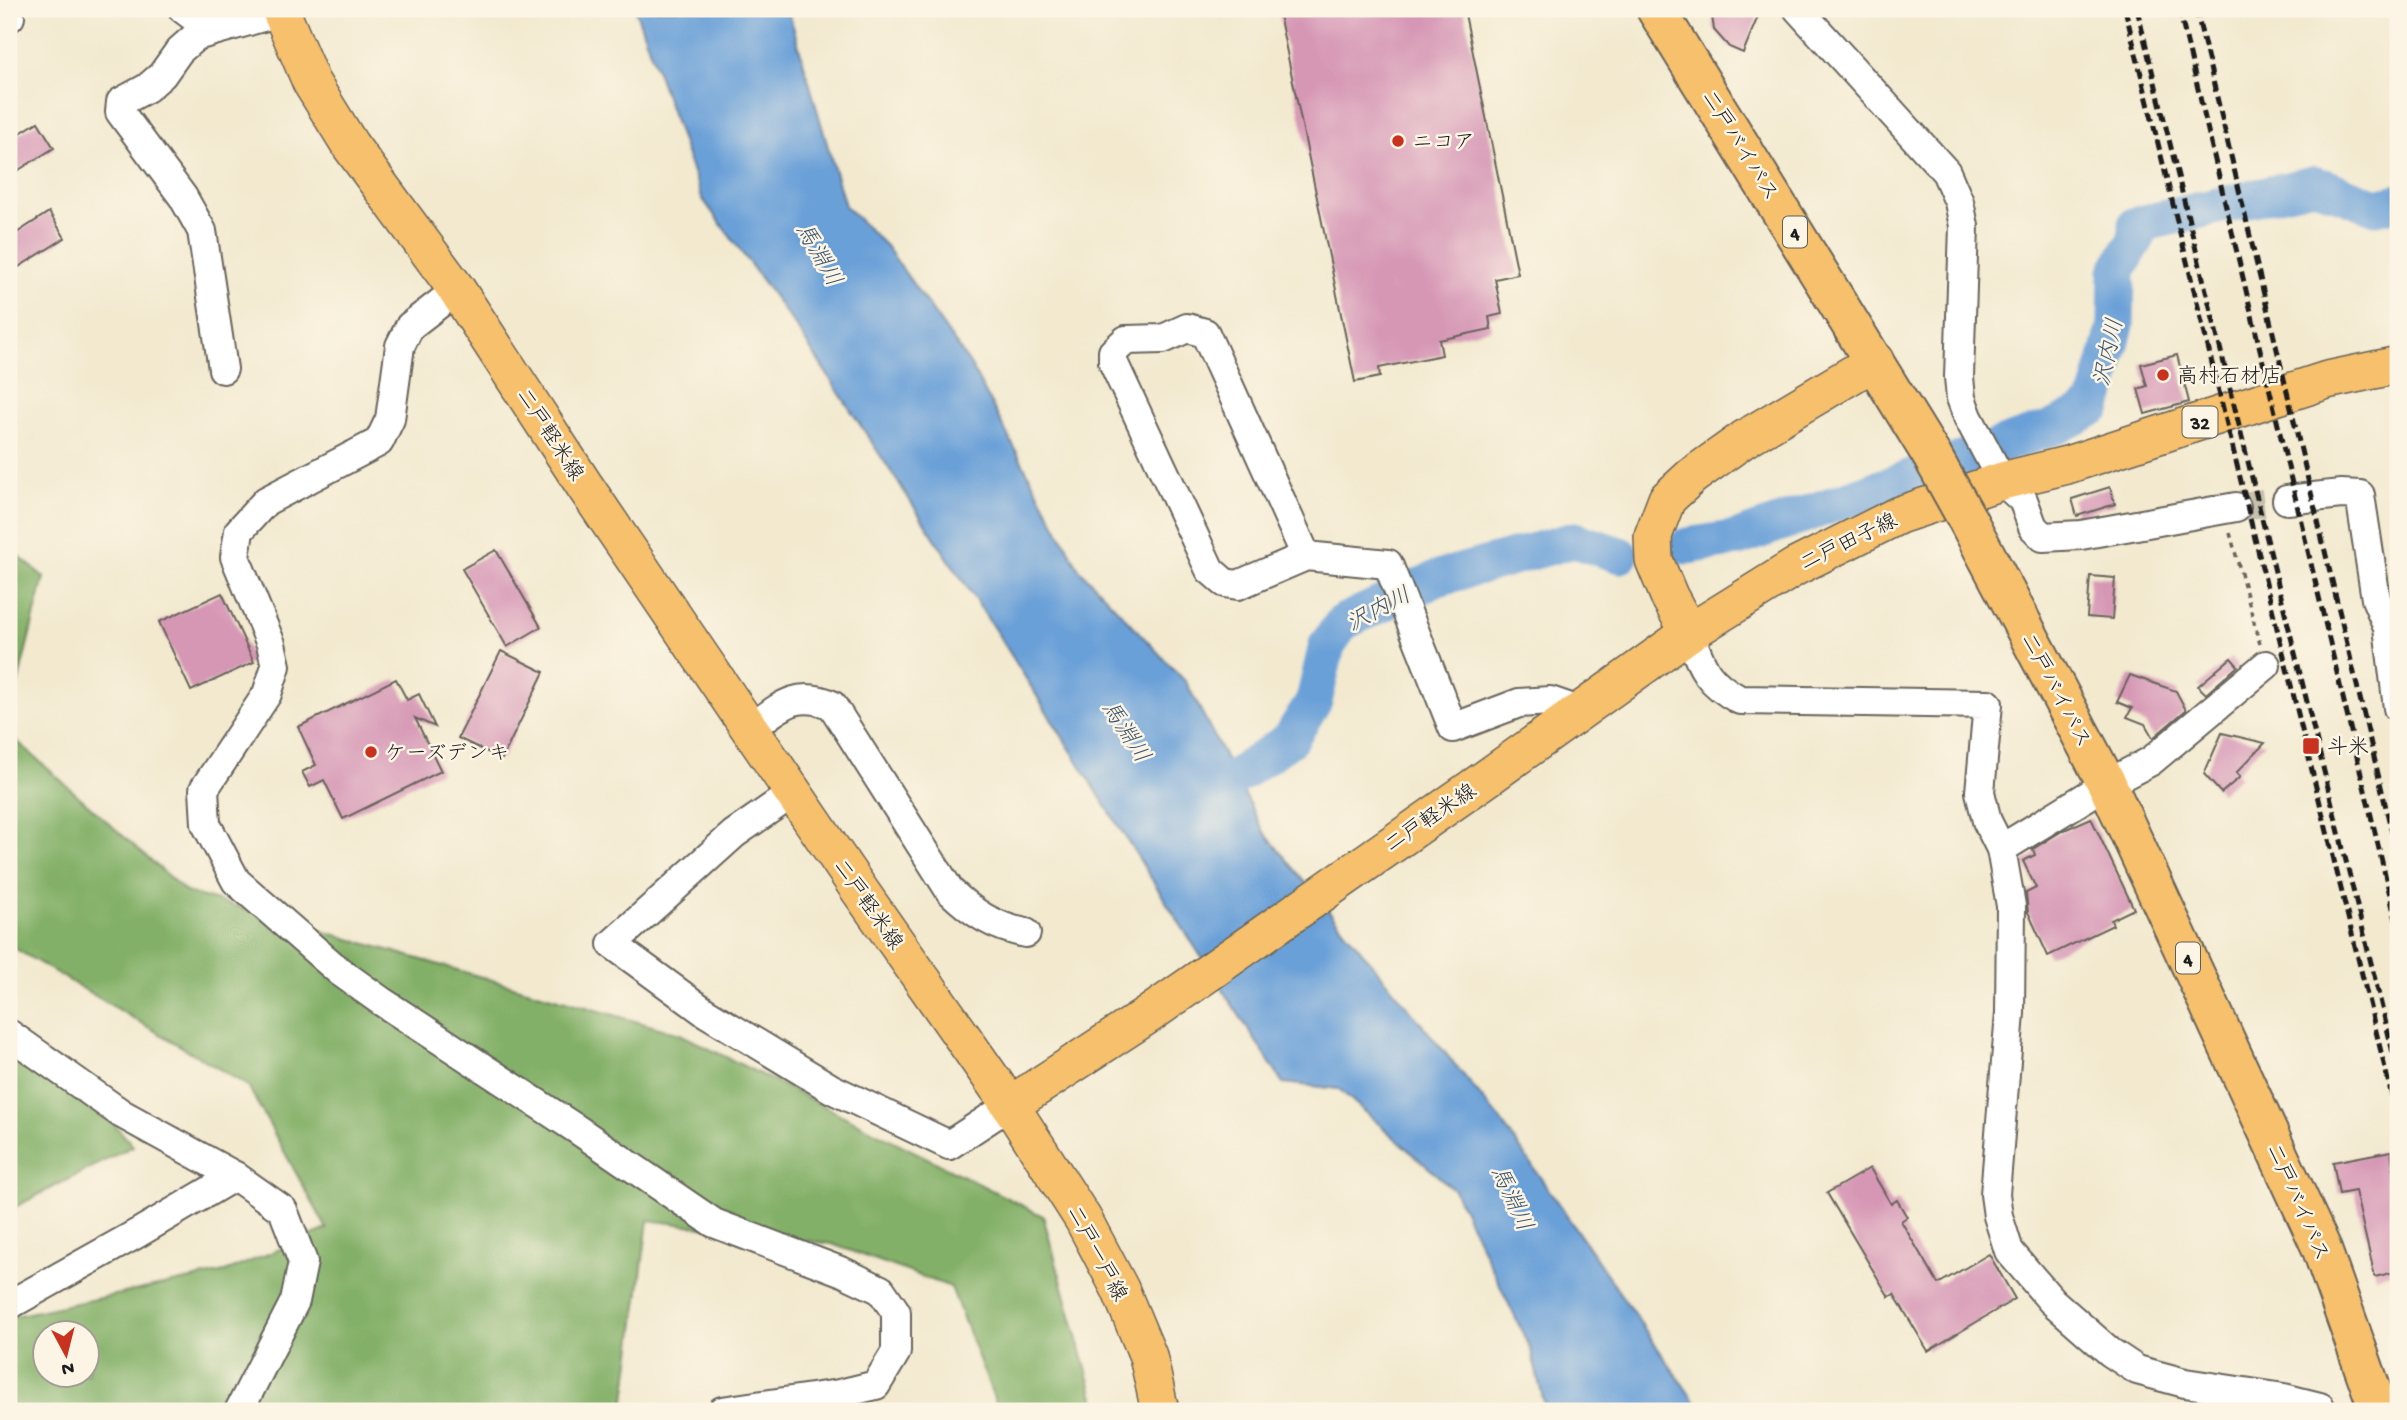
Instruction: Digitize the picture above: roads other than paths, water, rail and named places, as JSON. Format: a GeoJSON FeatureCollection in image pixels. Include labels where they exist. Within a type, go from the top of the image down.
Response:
{"type":"FeatureCollection","features":[{"type":"Feature","properties":{"kind":"highway","name":"二戸バイパス"},"geometry":{"type":"LineString","coordinates":[[1656,9],[1932,456],[2107,784],[2321,1247],[2379,1411]]}},
{"type":"Feature","properties":{"kind":"main road","name":"二戸軽米線"},"geometry":{"type":"LineString","coordinates":[[280,10],[311,82],[350,145],[457,290],[584,485],[793,793],[1010,1105],[1148,1015],[1689,633]]}},
{"type":"Feature","properties":{"kind":"main road"},"geometry":{"type":"LineString","coordinates":[[1689,633],[1654,560],[1653,536],[1667,499],[1692,476],[1744,439],[1875,361]]}},
{"type":"Feature","properties":{"kind":"main road","name":"二戸田子線"},"geometry":{"type":"LineString","coordinates":[[1689,633],[1795,568],[1899,515],[2002,481],[2067,465],[2327,380],[2398,365]]}},
{"type":"Feature","properties":{"kind":"main road","name":"二戸一戸線"},"geometry":{"type":"LineString","coordinates":[[1010,1105],[1083,1219],[1120,1289],[1148,1356],[1160,1411]]}},
{"type":"Feature","properties":{"kind":"street"},"geometry":{"type":"LineString","coordinates":[[183,9],[211,30]]}},
{"type":"Feature","properties":{"kind":"street"},"geometry":{"type":"LineString","coordinates":[[1798,9],[1946,172],[1959,202],[1964,226],[1959,377],[1961,398],[1968,417],[2002,481],[2023,500],[2033,527],[2043,537],[2081,536],[2230,508]]}},
{"type":"Feature","properties":{"kind":"street"},"geometry":{"type":"LineString","coordinates":[[223,369],[202,231],[183,197],[120,112],[121,102],[147,88],[162,75],[179,51],[196,36],[280,10]]}},
{"type":"Feature","properties":{"kind":"street"},"geometry":{"type":"LineString","coordinates":[[457,290],[410,326],[400,346],[390,419],[379,442],[266,501],[239,531],[235,557],[271,644],[276,666],[267,694],[204,789],[205,824],[236,881],[339,971],[381,1001],[567,1122],[714,1223],[843,1272],[881,1290],[896,1312],[896,1352],[876,1385],[839,1394],[722,1411]]}},
{"type":"Feature","properties":{"kind":"street"},"geometry":{"type":"LineString","coordinates":[[1306,556],[1205,334],[1187,328],[1163,339],[1126,340],[1113,352],[1114,362],[1210,570],[1225,583],[1238,585],[1306,556],[1388,564],[1453,728],[1519,703],[1550,701],[1579,710]]}},
{"type":"Feature","properties":{"kind":"street"},"geometry":{"type":"LineString","coordinates":[[2287,500],[2341,494],[2360,495],[2376,599],[2393,626],[2398,708]]}},
{"type":"Feature","properties":{"kind":"street"},"geometry":{"type":"LineString","coordinates":[[1689,633],[1704,672],[1723,691],[1740,700],[1988,704],[1980,792],[1987,821],[2001,849],[2011,906],[2010,1013],[1995,1194],[1998,1216],[2009,1251],[2052,1301],[2110,1352],[2137,1370],[2223,1390],[2284,1398],[2320,1408],[2322,1411]]}},
{"type":"Feature","properties":{"kind":"street"},"geometry":{"type":"LineString","coordinates":[[2001,849],[2107,784],[2151,761],[2266,665]]}},
{"type":"Feature","properties":{"kind":"street"},"geometry":{"type":"LineString","coordinates":[[750,729],[791,700],[818,699],[832,705],[950,891],[987,921],[1008,930],[1026,933]]}},
{"type":"Feature","properties":{"kind":"street"},"geometry":{"type":"LineString","coordinates":[[793,793],[734,834],[612,944],[705,1012],[832,1089],[949,1144],[1010,1105]]}},
{"type":"Feature","properties":{"kind":"street"},"geometry":{"type":"LineString","coordinates":[[9,1034],[122,1114],[235,1176],[283,1210],[303,1262],[295,1301],[239,1411]]}},
{"type":"Feature","properties":{"kind":"street"},"geometry":{"type":"LineString","coordinates":[[9,1305],[235,1176]]}},
{"type":"Feature","properties":{"kind":"water","name":"馬淵川"},"geometry":{"type":"Polygon","coordinates":[[[635,9],[788,9],[845,206],[886,246],[970,364],[1079,569],[1186,682],[1264,832],[1502,1122],[1701,1411],[1546,1411],[1531,1350],[1454,1190],[1339,1089],[1283,1083],[1003,642],[796,327],[702,198],[635,9]]]}},
{"type":"Feature","properties":{"kind":"waterway","name":"沢内川"},"geometry":{"type":"LineString","coordinates":[[1687,546],[1738,538],[2060,425],[2094,407],[2116,325],[2117,271],[2138,236],[2136,225],[2313,184],[2376,207],[2398,202]]}},
{"type":"Feature","properties":{"kind":"waterway","name":"沢内川"},"geometry":{"type":"LineString","coordinates":[[1194,806],[1290,739],[1314,701],[1327,645],[1343,622],[1438,578],[1574,540],[1620,555]]}},
{"type":"Feature","properties":{"kind":"tunnel"},"geometry":{"type":"LineString","coordinates":[[2236,507],[2287,500]]}},
{"type":"Feature","properties":{"kind":"railway"},"geometry":{"type":"LineString","coordinates":[[2125,9],[2398,1121]]}},
{"type":"Feature","properties":{"kind":"railway"},"geometry":{"type":"LineString","coordinates":[[2137,9],[2398,1073]]}},
{"type":"Feature","properties":{"kind":"railway"},"geometry":{"type":"LineString","coordinates":[[2179,9],[2398,929]]}},
{"type":"Feature","properties":{"kind":"railway"},"geometry":{"type":"LineString","coordinates":[[2196,9],[2398,858]]}},
{"type":"Feature","properties":{"kind":"place","name":"ニコア"},"geometry":{"type":"Point","coordinates":[1398,141]}},
{"type":"Feature","properties":{"kind":"place","name":"高村石材店"},"geometry":{"type":"Point","coordinates":[2163,375]}},
{"type":"Feature","properties":{"kind":"place","name":"斗米"},"geometry":{"type":"Point","coordinates":[2311,746]}},
{"type":"Feature","properties":{"kind":"place","name":"ケーズデンキ"},"geometry":{"type":"Point","coordinates":[371,752]}}]}
